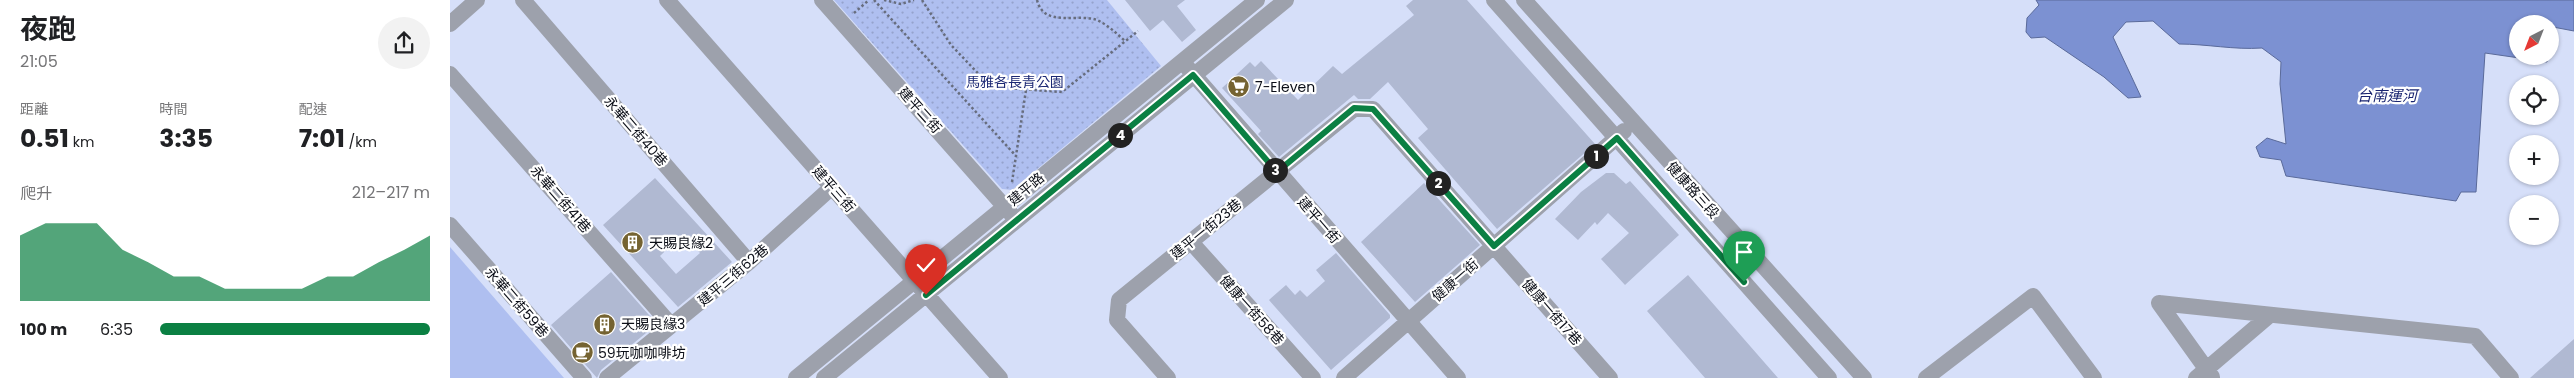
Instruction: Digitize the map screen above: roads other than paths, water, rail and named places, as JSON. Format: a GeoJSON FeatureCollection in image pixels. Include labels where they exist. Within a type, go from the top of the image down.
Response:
{"type":"FeatureCollection","features":[{"type":"Feature","properties":{"kind":"street"},"geometry":{"type":"LineString","coordinates":[[450,24],[477,0]]}},
{"type":"Feature","properties":{"kind":"street","name":"永華二街40巷"},"geometry":{"type":"LineString","coordinates":[[523,0],[749,262]]}},
{"type":"Feature","properties":{"kind":"street","name":"建平三街"},"geometry":{"type":"LineString","coordinates":[[667,0],[1000,378]]}},
{"type":"Feature","properties":{"kind":"street","name":"建平二街"},"geometry":{"type":"LineString","coordinates":[[822,0],[1016,221]]}},
{"type":"Feature","properties":{"kind":"street","name":"建平路"},"geometry":{"type":"LineString","coordinates":[[796,378],[914,280],[1001,202],[1257,0]]}},
{"type":"Feature","properties":{"kind":"street","name":"建平路"},"geometry":{"type":"LineString","coordinates":[[824,378],[1286,0]]}},
{"type":"Feature","properties":{"kind":"street","name":"健康路三段"},"geometry":{"type":"LineString","coordinates":[[1494,0],[1829,378]]}},
{"type":"Feature","properties":{"kind":"street","name":"健康路三段"},"geometry":{"type":"LineString","coordinates":[[1524,0],[1864,378]]}},
{"type":"Feature","properties":{"kind":"street","name":"建平一街"},"geometry":{"type":"LineString","coordinates":[[1182,61],[1458,378]]}},
{"type":"Feature","properties":{"kind":"street","name":"永華二街41巷"},"geometry":{"type":"LineString","coordinates":[[450,74],[672,325]]}},
{"type":"Feature","properties":{"kind":"street","name":"建平一街23巷"},"geometry":{"type":"LineString","coordinates":[[1168,378],[1117,320],[1119,300],[1354,108],[1373,109]]}},
{"type":"Feature","properties":{"kind":"street","name":"健康一街17巷"},"geometry":{"type":"LineString","coordinates":[[1373,109],[1610,378]]}},
{"type":"Feature","properties":{"kind":"street","name":"健康一街"},"geometry":{"type":"LineString","coordinates":[[1344,378],[1633,123]]}},
{"type":"Feature","properties":{"kind":"street","name":"建平三街62巷"},"geometry":{"type":"LineString","coordinates":[[607,378],[749,262],[832,188]]}},
{"type":"Feature","properties":{"kind":"street","name":"永華二街59巷"},"geometry":{"type":"LineString","coordinates":[[450,225],[584,378]]}},
{"type":"Feature","properties":{"kind":"street","name":"健康一街58巷"},"geometry":{"type":"LineString","coordinates":[[1191,242],[1313,378]]}},
{"type":"Feature","properties":{"kind":"street"},"geometry":{"type":"LineString","coordinates":[[1928,377],[2033,296],[2094,378]]}},
{"type":"Feature","properties":{"kind":"street"},"geometry":{"type":"LineString","coordinates":[[2270,315],[2205,375],[2160,303],[2475,336],[2511,378]]}},
{"type":"Feature","properties":{"kind":"water","name":"台南運河"},"geometry":{"type":"Polygon","coordinates":[[[2036,0],[2574,0],[2574,31],[2559,28],[2559,15],[2509,15],[2509,56],[2485,53],[2476,192],[2461,192],[2456,201],[2286,176],[2281,160],[2260,157],[2256,147],[2267,138],[2286,144],[2280,84],[2281,62],[2262,48],[2179,44],[2153,21],[2126,22],[2113,37],[2141,97],[2128,98],[2104,77],[2045,37],[2031,38],[2026,32],[2027,18],[2039,5],[2036,0]]]}},
{"type":"Feature","properties":{"kind":"place","name":"7-Eleven"},"geometry":{"type":"Point","coordinates":[1239,87]}},
{"type":"Feature","properties":{"kind":"place","name":"天賜良緣2"},"geometry":{"type":"Point","coordinates":[633,243]}},
{"type":"Feature","properties":{"kind":"place","name":"天賜良緣3"},"geometry":{"type":"Point","coordinates":[605,324]}},
{"type":"Feature","properties":{"kind":"place","name":"59玩咖咖啡坊"},"geometry":{"type":"Point","coordinates":[582,353]}},
{"type":"Feature","properties":{"kind":"park label","name":"馬雅各長青公園"},"geometry":{"type":"Point","coordinates":[1015,82]}}]}
